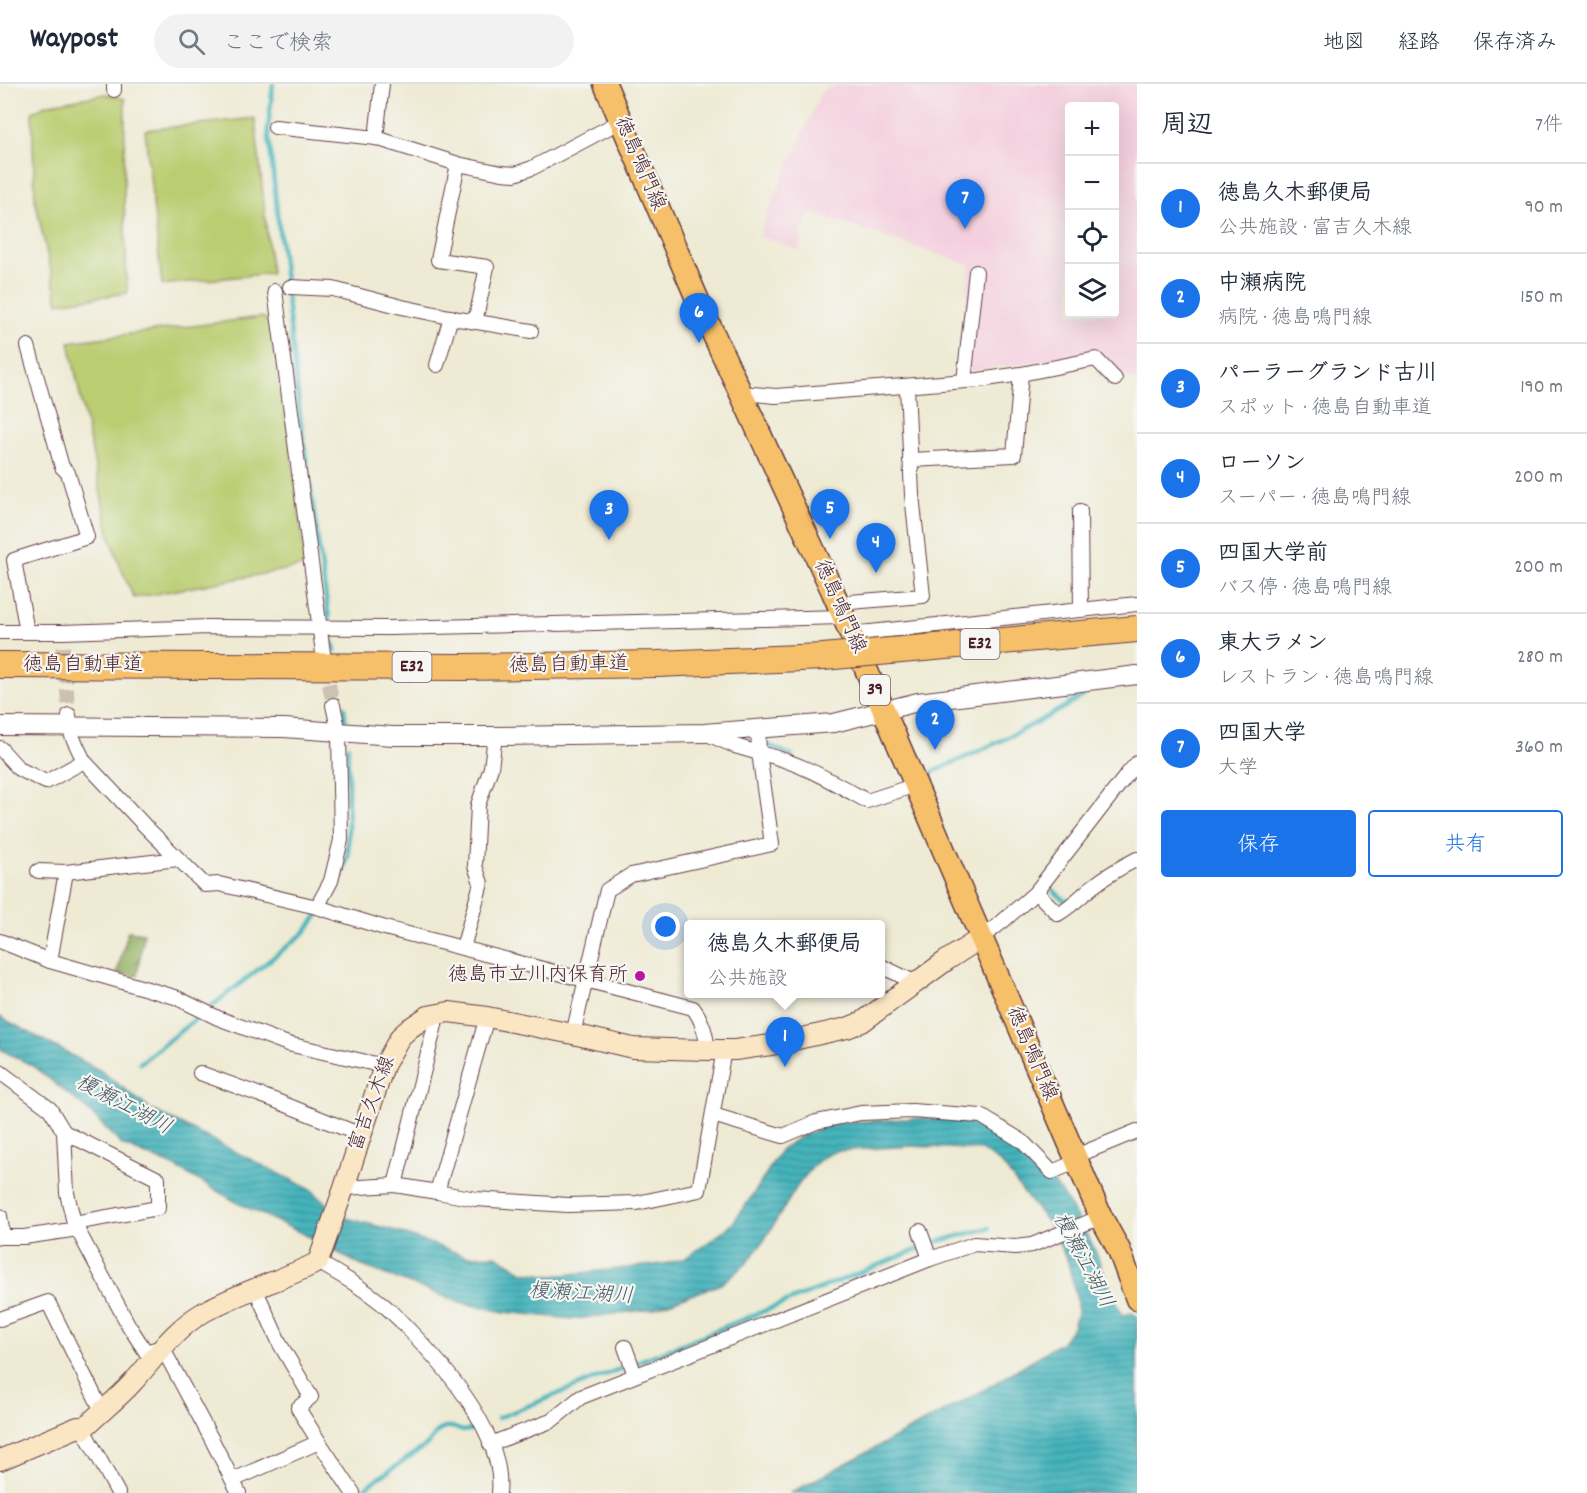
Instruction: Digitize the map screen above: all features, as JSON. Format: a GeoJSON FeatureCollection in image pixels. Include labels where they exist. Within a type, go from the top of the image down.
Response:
{"type":"FeatureCollection","features":[{"type":"Feature","properties":{"kind":"highway","name":"徳島自動車道"},"geometry":{"type":"LineString","coordinates":[[0,665],[463,667],[657,664],[823,657],[1137,629]]}},
{"type":"Feature","properties":{"kind":"main road","name":"徳島鳴門線"},"geometry":{"type":"LineString","coordinates":[[604,84],[699,303],[844,618],[916,784],[1077,1159],[1096,1219],[1119,1250],[1137,1299]]}},
{"type":"Feature","properties":{"kind":"main road","name":"富吉久木線"},"geometry":{"type":"LineString","coordinates":[[320,1256],[384,1066],[400,1037],[420,1020],[435,1014],[454,1012],[573,1034],[633,1048],[716,1050],[771,1045],[847,1028],[862,1022],[981,938]]}},
{"type":"Feature","properties":{"kind":"main road"},"geometry":{"type":"LineString","coordinates":[[0,1460],[78,1427],[83,1429],[132,1384],[177,1332],[203,1313],[320,1256]]}},
{"type":"Feature","properties":{"kind":"street"},"geometry":{"type":"LineString","coordinates":[[376,138],[382,84]]}},
{"type":"Feature","properties":{"kind":"street"},"geometry":{"type":"LineString","coordinates":[[275,127],[376,138],[458,164],[515,174],[621,121]]}},
{"type":"Feature","properties":{"kind":"street"},"geometry":{"type":"LineString","coordinates":[[458,164],[438,260],[487,267],[475,322]]}},
{"type":"Feature","properties":{"kind":"street"},"geometry":{"type":"LineString","coordinates":[[964,381],[976,272]]}},
{"type":"Feature","properties":{"kind":"street"},"geometry":{"type":"LineString","coordinates":[[290,287],[333,289],[402,307],[531,331]]}},
{"type":"Feature","properties":{"kind":"street"},"geometry":{"type":"LineString","coordinates":[[275,291],[323,653]]}},
{"type":"Feature","properties":{"kind":"street"},"geometry":{"type":"LineString","coordinates":[[437,364],[451,317]]}},
{"type":"Feature","properties":{"kind":"street"},"geometry":{"type":"LineString","coordinates":[[27,632],[14,560],[87,537],[68,473],[62,467],[28,346]]}},
{"type":"Feature","properties":{"kind":"street"},"geometry":{"type":"LineString","coordinates":[[741,393],[776,396],[964,381],[1021,374],[1096,359],[1114,379]]}},
{"type":"Feature","properties":{"kind":"street"},"geometry":{"type":"LineString","coordinates":[[910,460],[1014,455],[1021,374]]}},
{"type":"Feature","properties":{"kind":"street"},"geometry":{"type":"LineString","coordinates":[[844,618],[923,596],[912,495],[907,386]]}},
{"type":"Feature","properties":{"kind":"street"},"geometry":{"type":"LineString","coordinates":[[1080,511],[1081,610]]}},
{"type":"Feature","properties":{"kind":"street"},"geometry":{"type":"LineString","coordinates":[[0,632],[209,627],[414,628],[844,618],[1081,610],[1137,604]]}},
{"type":"Feature","properties":{"kind":"street"},"geometry":{"type":"LineString","coordinates":[[62,632],[63,647]]}},
{"type":"Feature","properties":{"kind":"street"},"geometry":{"type":"LineString","coordinates":[[759,743],[918,702],[1137,675]]}},
{"type":"Feature","properties":{"kind":"street"},"geometry":{"type":"LineString","coordinates":[[322,908],[341,840],[339,733],[333,705]]}},
{"type":"Feature","properties":{"kind":"street"},"geometry":{"type":"LineString","coordinates":[[70,721],[72,736],[84,761],[205,885],[219,884],[322,908],[385,928],[693,1008],[700,1017],[706,1037],[716,1050],[713,1115],[699,1190],[637,1203],[568,1205],[476,1199],[395,1185],[344,1188]]}},
{"type":"Feature","properties":{"kind":"street"},"geometry":{"type":"LineString","coordinates":[[0,726],[70,721],[284,728],[393,736],[704,733],[759,743],[780,757],[822,776],[867,801],[916,784]]}},
{"type":"Feature","properties":{"kind":"street"},"geometry":{"type":"LineString","coordinates":[[463,948],[481,883],[475,866],[478,805],[491,768],[495,736]]}},
{"type":"Feature","properties":{"kind":"street"},"geometry":{"type":"LineString","coordinates":[[573,1034],[607,890],[631,875],[772,844],[759,743]]}},
{"type":"Feature","properties":{"kind":"street"},"geometry":{"type":"LineString","coordinates":[[0,748],[18,769],[46,782],[84,761]]}},
{"type":"Feature","properties":{"kind":"street"},"geometry":{"type":"LineString","coordinates":[[981,938],[1036,892],[1137,763]]}},
{"type":"Feature","properties":{"kind":"street"},"geometry":{"type":"LineString","coordinates":[[38,871],[66,872],[178,859]]}},
{"type":"Feature","properties":{"kind":"street"},"geometry":{"type":"LineString","coordinates":[[1036,892],[1058,914],[1093,886],[1137,859]]}},
{"type":"Feature","properties":{"kind":"street"},"geometry":{"type":"LineString","coordinates":[[50,961],[66,872]]}},
{"type":"Feature","properties":{"kind":"street"},"geometry":{"type":"LineString","coordinates":[[0,941],[50,961],[175,997],[205,1012],[288,1044],[384,1066]]}},
{"type":"Feature","properties":{"kind":"street"},"geometry":{"type":"LineString","coordinates":[[885,968],[916,983]]}},
{"type":"Feature","properties":{"kind":"street"},"geometry":{"type":"LineString","coordinates":[[395,1185],[435,1026],[435,1014]]}},
{"type":"Feature","properties":{"kind":"street"},"geometry":{"type":"LineString","coordinates":[[437,1192],[487,1017]]}},
{"type":"Feature","properties":{"kind":"street"},"geometry":{"type":"LineString","coordinates":[[0,1072],[50,1110],[64,1132],[67,1193],[76,1226],[129,1326],[146,1352],[162,1347],[236,1487],[320,1442]]}},
{"type":"Feature","properties":{"kind":"street"},"geometry":{"type":"LineString","coordinates":[[200,1073],[361,1135]]}},
{"type":"Feature","properties":{"kind":"street"},"geometry":{"type":"LineString","coordinates":[[713,1115],[783,1137],[816,1122],[861,1113],[912,1110],[981,1116],[1022,1141],[1052,1173],[1137,1131]]}},
{"type":"Feature","properties":{"kind":"street"},"geometry":{"type":"LineString","coordinates":[[0,1215],[1,1237],[24,1237],[158,1208],[158,1179],[64,1132]]}},
{"type":"Feature","properties":{"kind":"street"},"geometry":{"type":"LineString","coordinates":[[490,1444],[551,1420],[581,1397],[634,1372],[925,1245],[974,1244],[1015,1247],[1032,1245],[1096,1219]]}},
{"type":"Feature","properties":{"kind":"street"},"geometry":{"type":"LineString","coordinates":[[320,1256],[388,1309],[429,1350],[453,1379],[474,1410],[490,1444],[500,1481],[499,1493]]}},
{"type":"Feature","properties":{"kind":"street"},"geometry":{"type":"LineString","coordinates":[[255,1288],[280,1344],[312,1397],[298,1408],[352,1491]]}},
{"type":"Feature","properties":{"kind":"street"},"geometry":{"type":"LineString","coordinates":[[0,1319],[48,1302],[102,1411]]}},
{"type":"Feature","properties":{"kind":"street"},"geometry":{"type":"LineString","coordinates":[[626,1350],[634,1372]]}},
{"type":"Feature","properties":{"kind":"street"},"geometry":{"type":"LineString","coordinates":[[83,1429],[118,1493]]}},
{"type":"Feature","properties":{"kind":"shaded area"},"geometry":{"type":"Polygon","coordinates":[[[841,84],[1137,84],[1137,380],[1116,374],[1082,355],[959,373],[970,265],[810,212],[801,235],[799,250],[760,236],[763,223],[822,91],[841,84]]]}},
{"type":"Feature","properties":{"kind":"green space"},"geometry":{"type":"Polygon","coordinates":[[[106,94],[125,99],[124,197],[127,293],[58,303],[35,200],[32,113],[45,105],[106,94]]]}},
{"type":"Feature","properties":{"kind":"green space"},"geometry":{"type":"Polygon","coordinates":[[[255,118],[271,273],[162,285],[145,130],[255,118]]]}},
{"type":"Feature","properties":{"kind":"green space"},"geometry":{"type":"Polygon","coordinates":[[[262,317],[274,324],[306,566],[134,598],[109,533],[69,342],[262,317]]]}},
{"type":"Feature","properties":{"kind":"green space"},"geometry":{"type":"Polygon","coordinates":[[[128,931],[144,933],[137,976],[117,973],[128,931]]]}},
{"type":"Feature","properties":{"kind":"water","name":"榎瀬江湖川"},"geometry":{"type":"Polygon","coordinates":[[[0,1017],[101,1071],[150,1109],[312,1190],[328,1205],[327,1213],[392,1230],[466,1256],[496,1255],[523,1272],[553,1276],[663,1264],[684,1259],[732,1224],[781,1149],[804,1135],[832,1123],[923,1118],[961,1120],[995,1129],[1033,1158],[1064,1196],[1093,1246],[1122,1315],[1132,1313],[1137,1316],[1137,1493],[790,1493],[979,1393],[1062,1342],[1073,1327],[1077,1314],[1077,1300],[1068,1262],[1048,1222],[1002,1164],[981,1150],[912,1146],[836,1151],[815,1164],[798,1185],[763,1242],[746,1264],[721,1284],[652,1309],[575,1319],[504,1312],[459,1302],[360,1265],[312,1238],[238,1203],[174,1166],[122,1145],[88,1110],[33,1066],[0,1049],[0,1017]]]}},
{"type":"Feature","properties":{"kind":"waterway"},"geometry":{"type":"LineString","coordinates":[[273,84],[268,129],[300,416],[329,618]]}},
{"type":"Feature","properties":{"kind":"waterway"},"geometry":{"type":"LineString","coordinates":[[333,641],[335,651]]}},
{"type":"Feature","properties":{"kind":"waterway"},"geometry":{"type":"LineString","coordinates":[[926,775],[1026,728],[1083,696]]}},
{"type":"Feature","properties":{"kind":"waterway"},"geometry":{"type":"LineString","coordinates":[[344,707],[346,722]]}},
{"type":"Feature","properties":{"kind":"waterway"},"geometry":{"type":"LineString","coordinates":[[741,741],[773,747],[792,756]]}},
{"type":"Feature","properties":{"kind":"waterway"},"geometry":{"type":"LineString","coordinates":[[140,1063],[304,933],[328,902],[337,888],[348,857],[348,746]]}},
{"type":"Feature","properties":{"kind":"waterway"},"geometry":{"type":"LineString","coordinates":[[1053,890],[1066,902],[1068,900]]}},
{"type":"Feature","properties":{"kind":"waterway"},"geometry":{"type":"LineString","coordinates":[[498,1418],[936,1242],[989,1228]]}},
{"type":"Feature","properties":{"kind":"waterway"},"geometry":{"type":"LineString","coordinates":[[357,1493],[428,1444],[438,1431],[447,1427],[463,1431],[469,1430]]}},
{"type":"Feature","properties":{"kind":"tunnel"},"geometry":{"type":"LineString","coordinates":[[63,647],[69,715]]}},
{"type":"Feature","properties":{"kind":"tunnel"},"geometry":{"type":"LineString","coordinates":[[325,663],[333,705]]}},
{"type":"Feature","properties":{"kind":"place","name":"四国大学"},"geometry":{"type":"Point","coordinates":[965,229]}},
{"type":"Feature","properties":{"kind":"place","name":"東大ラメン"},"geometry":{"type":"Point","coordinates":[699,343]}},
{"type":"Feature","properties":{"kind":"place","name":"四国大学前"},"geometry":{"type":"Point","coordinates":[830,539]}},
{"type":"Feature","properties":{"kind":"place","name":"パーラーグランド古川"},"geometry":{"type":"Point","coordinates":[609,540]}},
{"type":"Feature","properties":{"kind":"place","name":"ローソン"},"geometry":{"type":"Point","coordinates":[876,573]}},
{"type":"Feature","properties":{"kind":"place","name":"中瀬病院"},"geometry":{"type":"Point","coordinates":[935,750]}},
{"type":"Feature","properties":{"kind":"place","name":"徳島市立川内保育所"},"geometry":{"type":"Point","coordinates":[640,976]}},
{"type":"Feature","properties":{"kind":"place","name":"徳島久木郵便局"},"geometry":{"type":"Point","coordinates":[785,1067]}}]}
